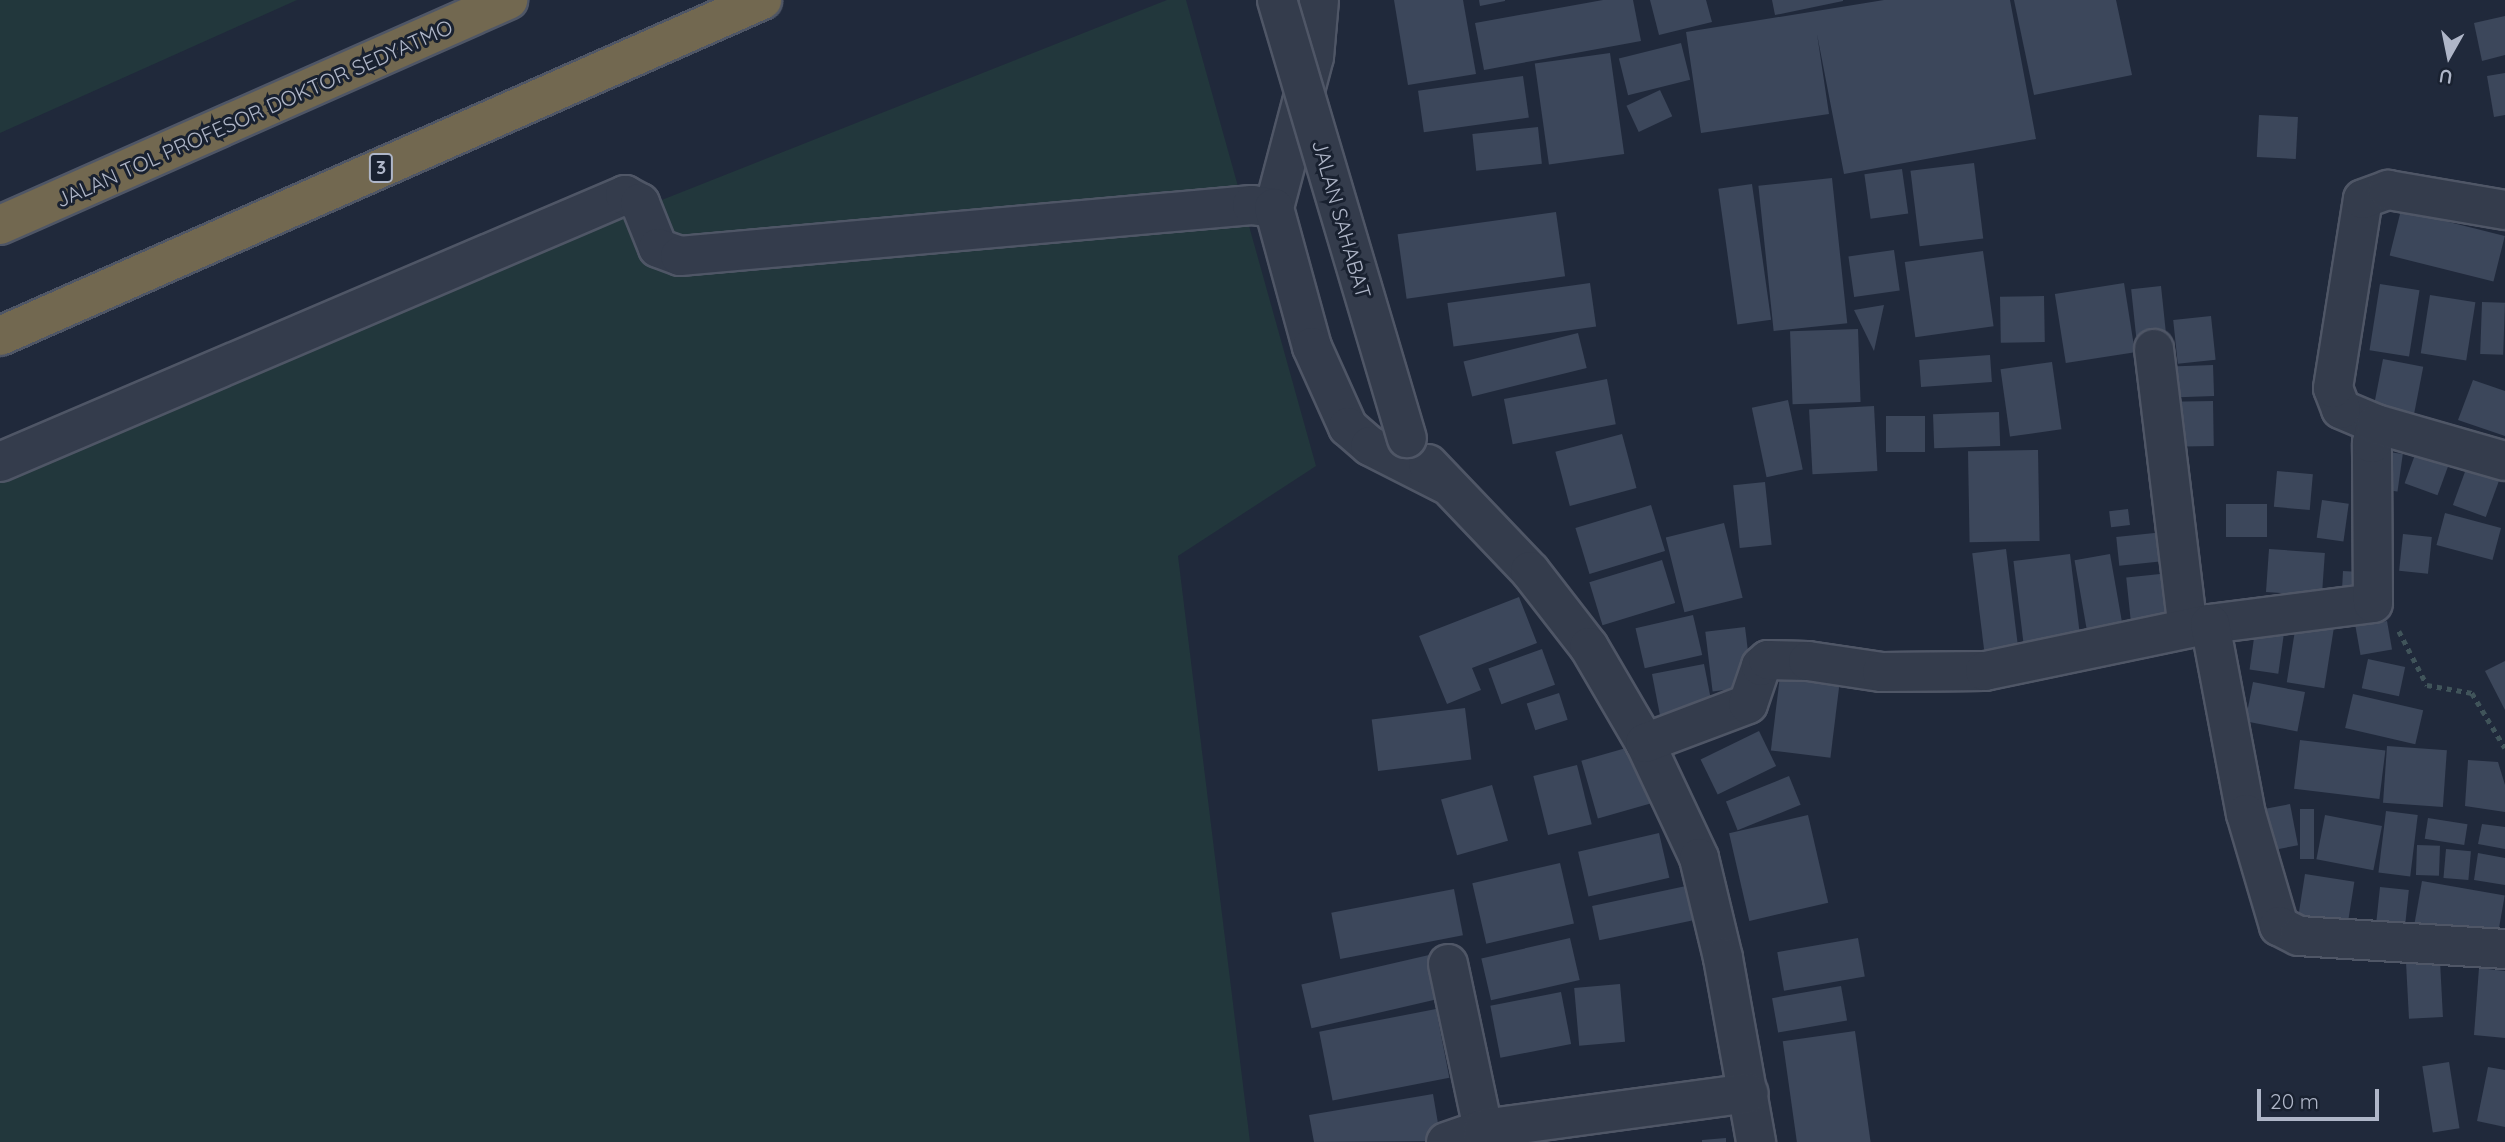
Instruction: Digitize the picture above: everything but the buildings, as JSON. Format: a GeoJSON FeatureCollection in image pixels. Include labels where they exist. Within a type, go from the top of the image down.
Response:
{"type":"FeatureCollection","features":[{"type":"Feature","properties":{"kind":"highway","name":"JALAN TOL PROFESOR DOKTOR SEDYATMO"},"geometry":{"type":"LineString","coordinates":[[0,225],[508,0]]}},
{"type":"Feature","properties":{"kind":"highway","name":"3"},"geometry":{"type":"LineString","coordinates":[[0,336],[762,0]]}},
{"type":"Feature","properties":{"kind":"street","name":"JALAN SAHABAT"},"geometry":{"type":"LineString","coordinates":[[1277,0],[1406,438],[1445,484]]}},
{"type":"Feature","properties":{"kind":"street"},"geometry":{"type":"LineString","coordinates":[[1319,0],[1314,57],[1274,208],[1312,347],[1348,427],[1370,446],[1445,484],[1530,572],[1589,647],[1645,743],[1699,858],[1749,1093],[1756,1142]]}},
{"type":"Feature","properties":{"kind":"street"},"geometry":{"type":"LineString","coordinates":[[2505,210],[2388,190],[2363,199],[2333,388],[2341,409],[2376,424],[2505,461]]}},
{"type":"Feature","properties":{"kind":"street"},"geometry":{"type":"LineString","coordinates":[[0,462],[617,195],[640,203],[653,242],[680,256],[1252,205],[1274,208]]}},
{"type":"Feature","properties":{"kind":"street"},"geometry":{"type":"LineString","coordinates":[[2154,349],[2199,626],[2246,814],[2279,926],[2299,936],[2505,950]]}},
{"type":"Feature","properties":{"kind":"street"},"geometry":{"type":"LineString","coordinates":[[1645,743],[1748,704],[1761,666],[1768,660],[1808,661],[1882,673],[1985,671],[2199,626],[2373,603],[2372,443],[2376,424]]}},
{"type":"Feature","properties":{"kind":"street"},"geometry":{"type":"LineString","coordinates":[[1448,964],[1483,1129]]}},
{"type":"Feature","properties":{"kind":"street"},"geometry":{"type":"LineString","coordinates":[[1446,1142],[1483,1129],[1749,1093]]}},
{"type":"Feature","properties":{"kind":"path"},"geometry":{"type":"LineString","coordinates":[[2373,603],[2391,617],[2427,685],[2472,692],[2505,748]]}},
{"type":"Feature","properties":{"kind":"green space"},"geometry":{"type":"Polygon","coordinates":[[[0,0],[297,0],[0,133],[0,0]]]}},
{"type":"Feature","properties":{"kind":"green space"},"geometry":{"type":"Polygon","coordinates":[[[1167,0],[1186,0],[1316,466],[1178,556],[1250,1142],[0,1142],[0,462],[1167,0]]]}}]}
